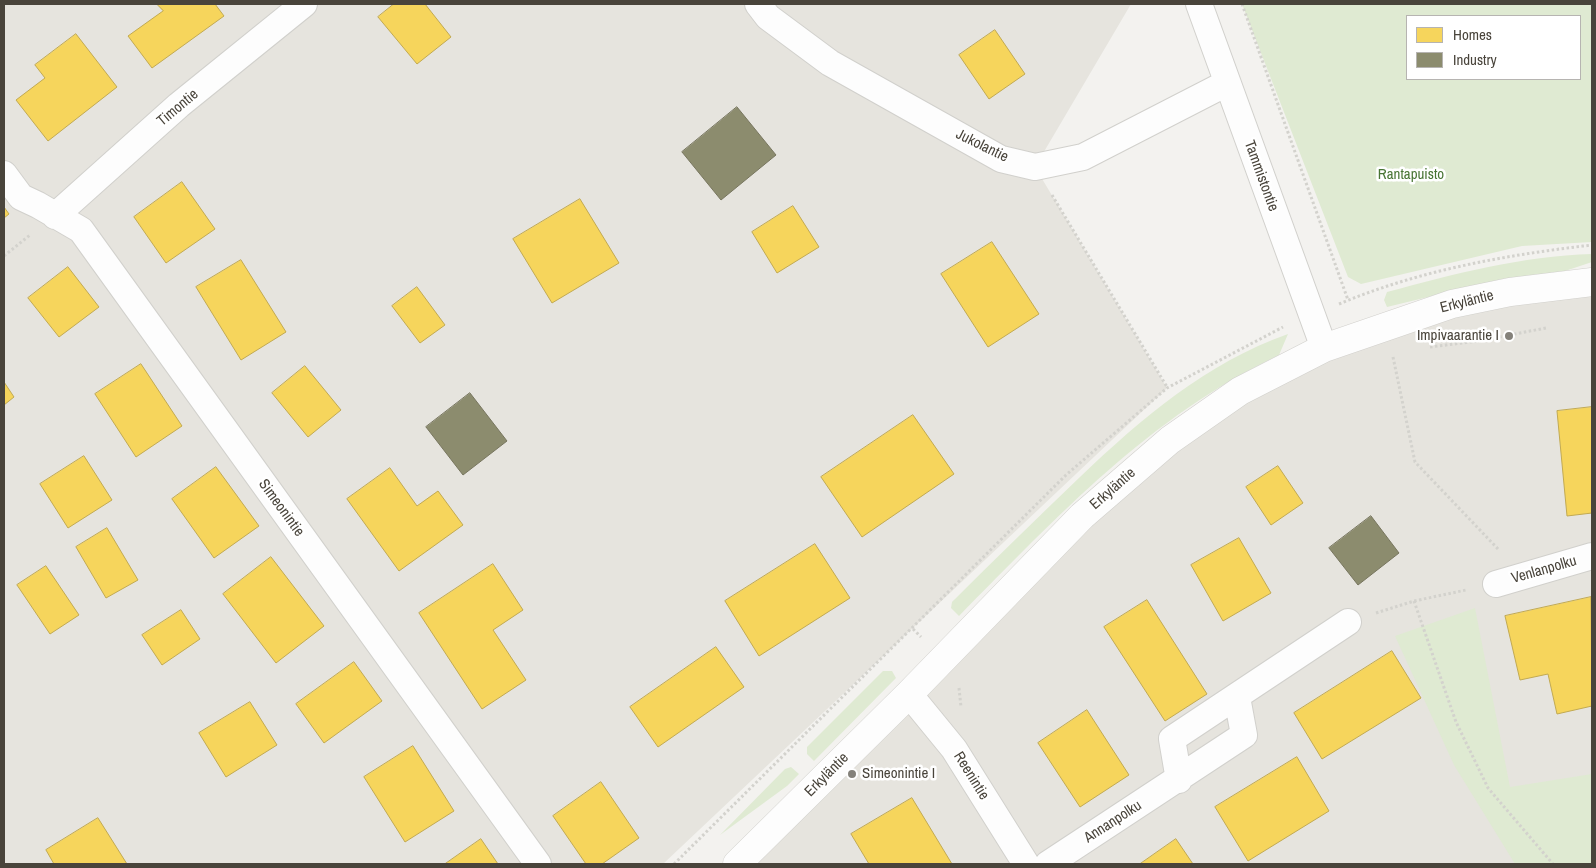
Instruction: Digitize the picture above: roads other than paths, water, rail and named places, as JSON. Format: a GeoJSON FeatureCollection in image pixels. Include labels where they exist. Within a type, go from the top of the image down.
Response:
{"type":"FeatureCollection","features":[{"type":"Feature","properties":{"kind":"street","name":"Timontie"},"geometry":{"type":"LineString","coordinates":[[55,216],[179,106],[304,4]]}},
{"type":"Feature","properties":{"kind":"street","name":"Jukolantie"},"geometry":{"type":"LineString","coordinates":[[758,4],[768,17],[830,63],[1001,159],[1035,167],[1083,157],[1227,83]]}},
{"type":"Feature","properties":{"kind":"street","name":"Tammistontie"},"geometry":{"type":"LineString","coordinates":[[1199,4],[1324,348]]}},
{"type":"Feature","properties":{"kind":"street","name":"Simeonintie"},"geometry":{"type":"LineString","coordinates":[[4,174],[21,197],[80,230],[538,864]]}},
{"type":"Feature","properties":{"kind":"street","name":"Erkyläntie"},"geometry":{"type":"LineString","coordinates":[[737,864],[909,694],[1082,516],[1170,440],[1240,391],[1324,348],[1452,304],[1510,292],[1592,282]]}},
{"type":"Feature","properties":{"kind":"street","name":"Venlanpolku"},"geometry":{"type":"LineString","coordinates":[[1496,584],[1592,556]]}},
{"type":"Feature","properties":{"kind":"street"},"geometry":{"type":"LineString","coordinates":[[1179,780],[1172,739],[1348,622]]}},
{"type":"Feature","properties":{"kind":"street","name":"Reenintie"},"geometry":{"type":"LineString","coordinates":[[909,694],[954,750],[1026,864]]}},
{"type":"Feature","properties":{"kind":"street","name":"Annanpolku"},"geometry":{"type":"LineString","coordinates":[[1048,864],[1179,780],[1244,735],[1237,697]]}},
{"type":"Feature","properties":{"kind":"place","name":"Impivaarantie I"},"geometry":{"type":"Point","coordinates":[1509,336]}},
{"type":"Feature","properties":{"kind":"place","name":"Simeonintie I"},"geometry":{"type":"Point","coordinates":[852,774]}},
{"type":"Feature","properties":{"kind":"park label","name":"Rantapuisto"},"geometry":{"type":"Point","coordinates":[1411,175]}}]}
